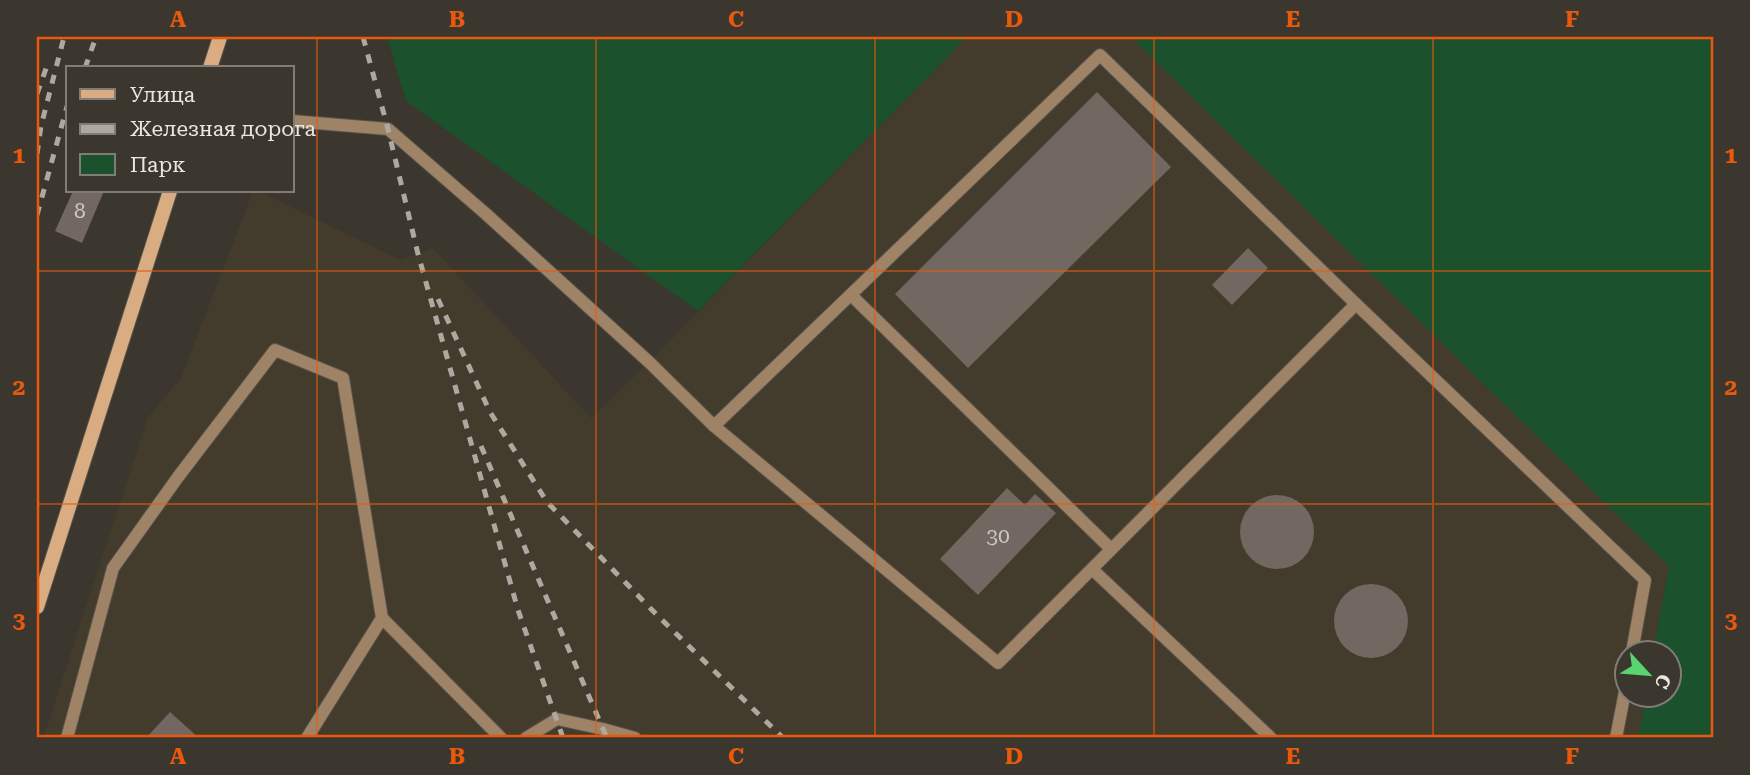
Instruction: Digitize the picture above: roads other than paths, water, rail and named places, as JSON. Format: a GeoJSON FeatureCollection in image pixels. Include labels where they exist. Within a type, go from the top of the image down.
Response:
{"type":"FeatureCollection","features":[{"type":"Feature","properties":{"kind":"street"},"geometry":{"type":"LineString","coordinates":[[211,66],[220,37]]}},
{"type":"Feature","properties":{"kind":"street"},"geometry":{"type":"LineString","coordinates":[[37,607],[170,192]]}},
{"type":"Feature","properties":{"kind":"lane"},"geometry":{"type":"LineString","coordinates":[[714,426],[1100,55],[1645,580],[1635,638]]}},
{"type":"Feature","properties":{"kind":"lane"},"geometry":{"type":"LineString","coordinates":[[294,121],[388,129],[628,344],[714,426],[998,663],[1356,304]]}},
{"type":"Feature","properties":{"kind":"lane"},"geometry":{"type":"LineString","coordinates":[[851,295],[1111,549]]}},
{"type":"Feature","properties":{"kind":"lane"},"geometry":{"type":"LineString","coordinates":[[67,738],[113,568],[178,477],[275,350],[343,378],[382,618],[501,738]]}},
{"type":"Feature","properties":{"kind":"lane"},"geometry":{"type":"LineString","coordinates":[[1092,569],[1271,738]]}},
{"type":"Feature","properties":{"kind":"lane"},"geometry":{"type":"LineString","coordinates":[[307,738],[382,618]]}},
{"type":"Feature","properties":{"kind":"lane"},"geometry":{"type":"LineString","coordinates":[[1616,738],[1622,708]]}},
{"type":"Feature","properties":{"kind":"lane"},"geometry":{"type":"LineString","coordinates":[[526,738],[556,719],[635,738]]}},
{"type":"Feature","properties":{"kind":"railway"},"geometry":{"type":"LineString","coordinates":[[37,154],[41,126],[64,37]]}},
{"type":"Feature","properties":{"kind":"railway"},"geometry":{"type":"LineString","coordinates":[[86,66],[96,37]]}},
{"type":"Feature","properties":{"kind":"railway"},"geometry":{"type":"LineString","coordinates":[[363,37],[418,254],[518,610],[563,738]]}},
{"type":"Feature","properties":{"kind":"railway"},"geometry":{"type":"LineString","coordinates":[[37,94],[48,63]]}},
{"type":"Feature","properties":{"kind":"railway"},"geometry":{"type":"LineString","coordinates":[[37,215],[66,110]]}},
{"type":"Feature","properties":{"kind":"railway"},"geometry":{"type":"LineString","coordinates":[[438,299],[490,412],[547,502],[656,614],[783,738]]}},
{"type":"Feature","properties":{"kind":"railway"},"geometry":{"type":"LineString","coordinates":[[481,446],[607,738]]}}]}
